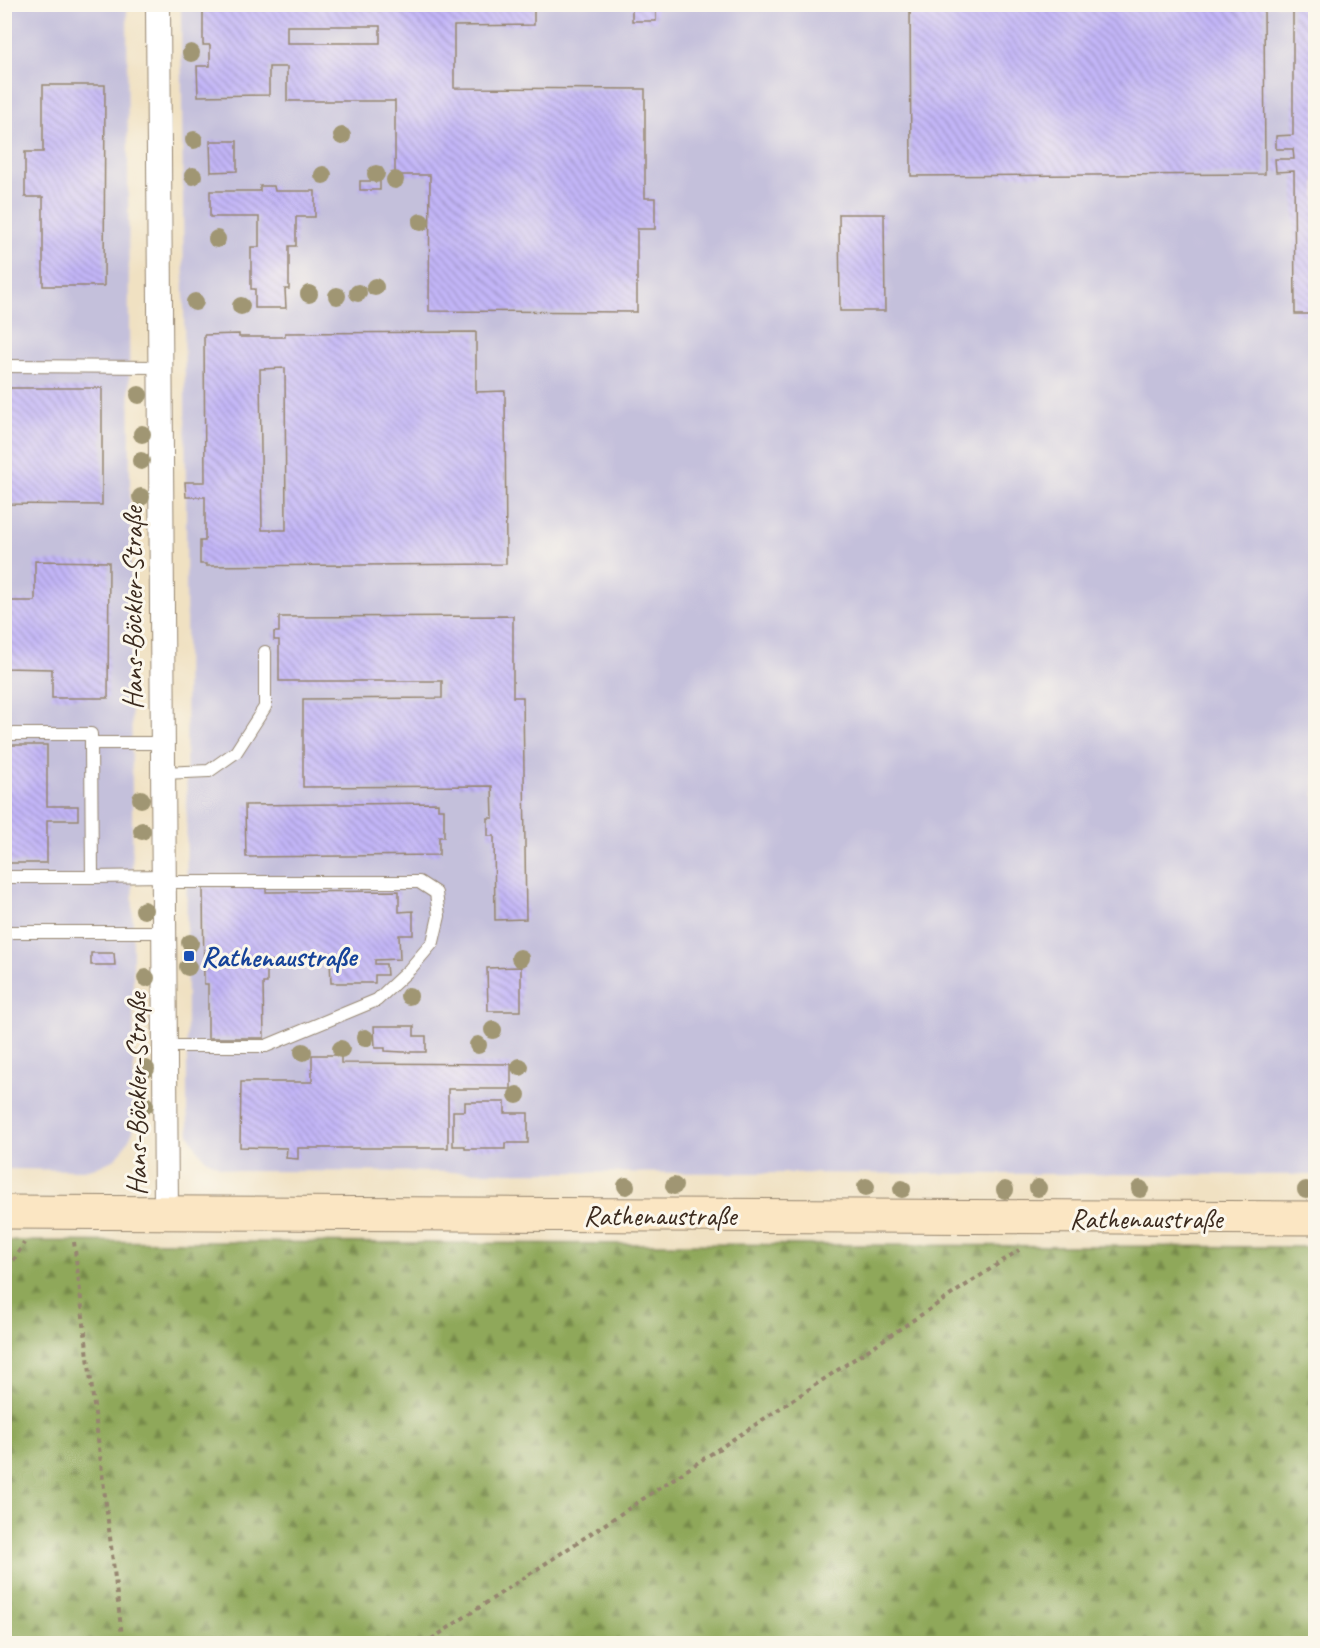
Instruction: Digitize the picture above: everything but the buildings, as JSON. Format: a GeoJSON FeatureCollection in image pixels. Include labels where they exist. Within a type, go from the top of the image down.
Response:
{"type":"FeatureCollection","features":[{"type":"Feature","properties":{"kind":"street","name":"Hans-Böckler-Straße"},"geometry":{"type":"LineString","coordinates":[[158,4],[166,1212]]}},
{"type":"Feature","properties":{"kind":"street","name":"Rathenaustraße"},"geometry":{"type":"LineString","coordinates":[[4,1212],[1316,1218]]}},
{"type":"Feature","properties":{"kind":"lane"},"geometry":{"type":"LineString","coordinates":[[4,366],[160,367]]}},
{"type":"Feature","properties":{"kind":"lane"},"geometry":{"type":"LineString","coordinates":[[164,773],[209,771],[236,752],[265,707],[265,652]]}},
{"type":"Feature","properties":{"kind":"lane"},"geometry":{"type":"LineString","coordinates":[[4,735],[91,735],[92,877]]}},
{"type":"Feature","properties":{"kind":"lane"},"geometry":{"type":"LineString","coordinates":[[91,743],[163,743]]}},
{"type":"Feature","properties":{"kind":"lane"},"geometry":{"type":"LineString","coordinates":[[4,878],[92,877],[418,882],[436,893],[439,916],[433,942],[410,969],[377,1000],[266,1046],[165,1046]]}},
{"type":"Feature","properties":{"kind":"lane"},"geometry":{"type":"LineString","coordinates":[[4,932],[164,932]]}},
{"type":"Feature","properties":{"kind":"path"},"geometry":{"type":"LineString","coordinates":[[70,1212],[123,1644]]}},
{"type":"Feature","properties":{"kind":"path"},"geometry":{"type":"LineString","coordinates":[[424,1644],[1028,1244]]}},
{"type":"Feature","properties":{"kind":"shaded area"},"geometry":{"type":"Polygon","coordinates":[[[5,5],[127,5],[134,1114],[133,1132],[122,1151],[113,1160],[84,1170],[5,1169],[5,5]]]}},
{"type":"Feature","properties":{"kind":"shaded area"},"geometry":{"type":"Polygon","coordinates":[[[181,5],[1315,5],[1315,1175],[236,1171],[207,1160],[197,1149],[189,1134],[187,1110],[186,497],[181,5]]]}},
{"type":"Feature","properties":{"kind":"green space"},"geometry":{"type":"Polygon","coordinates":[[[4,1241],[1315,1247],[1315,1643],[5,1643],[4,1241]]]}},
{"type":"Feature","properties":{"kind":"place","name":"Rathenaustraße"},"geometry":{"type":"Point","coordinates":[189,956]}}]}
